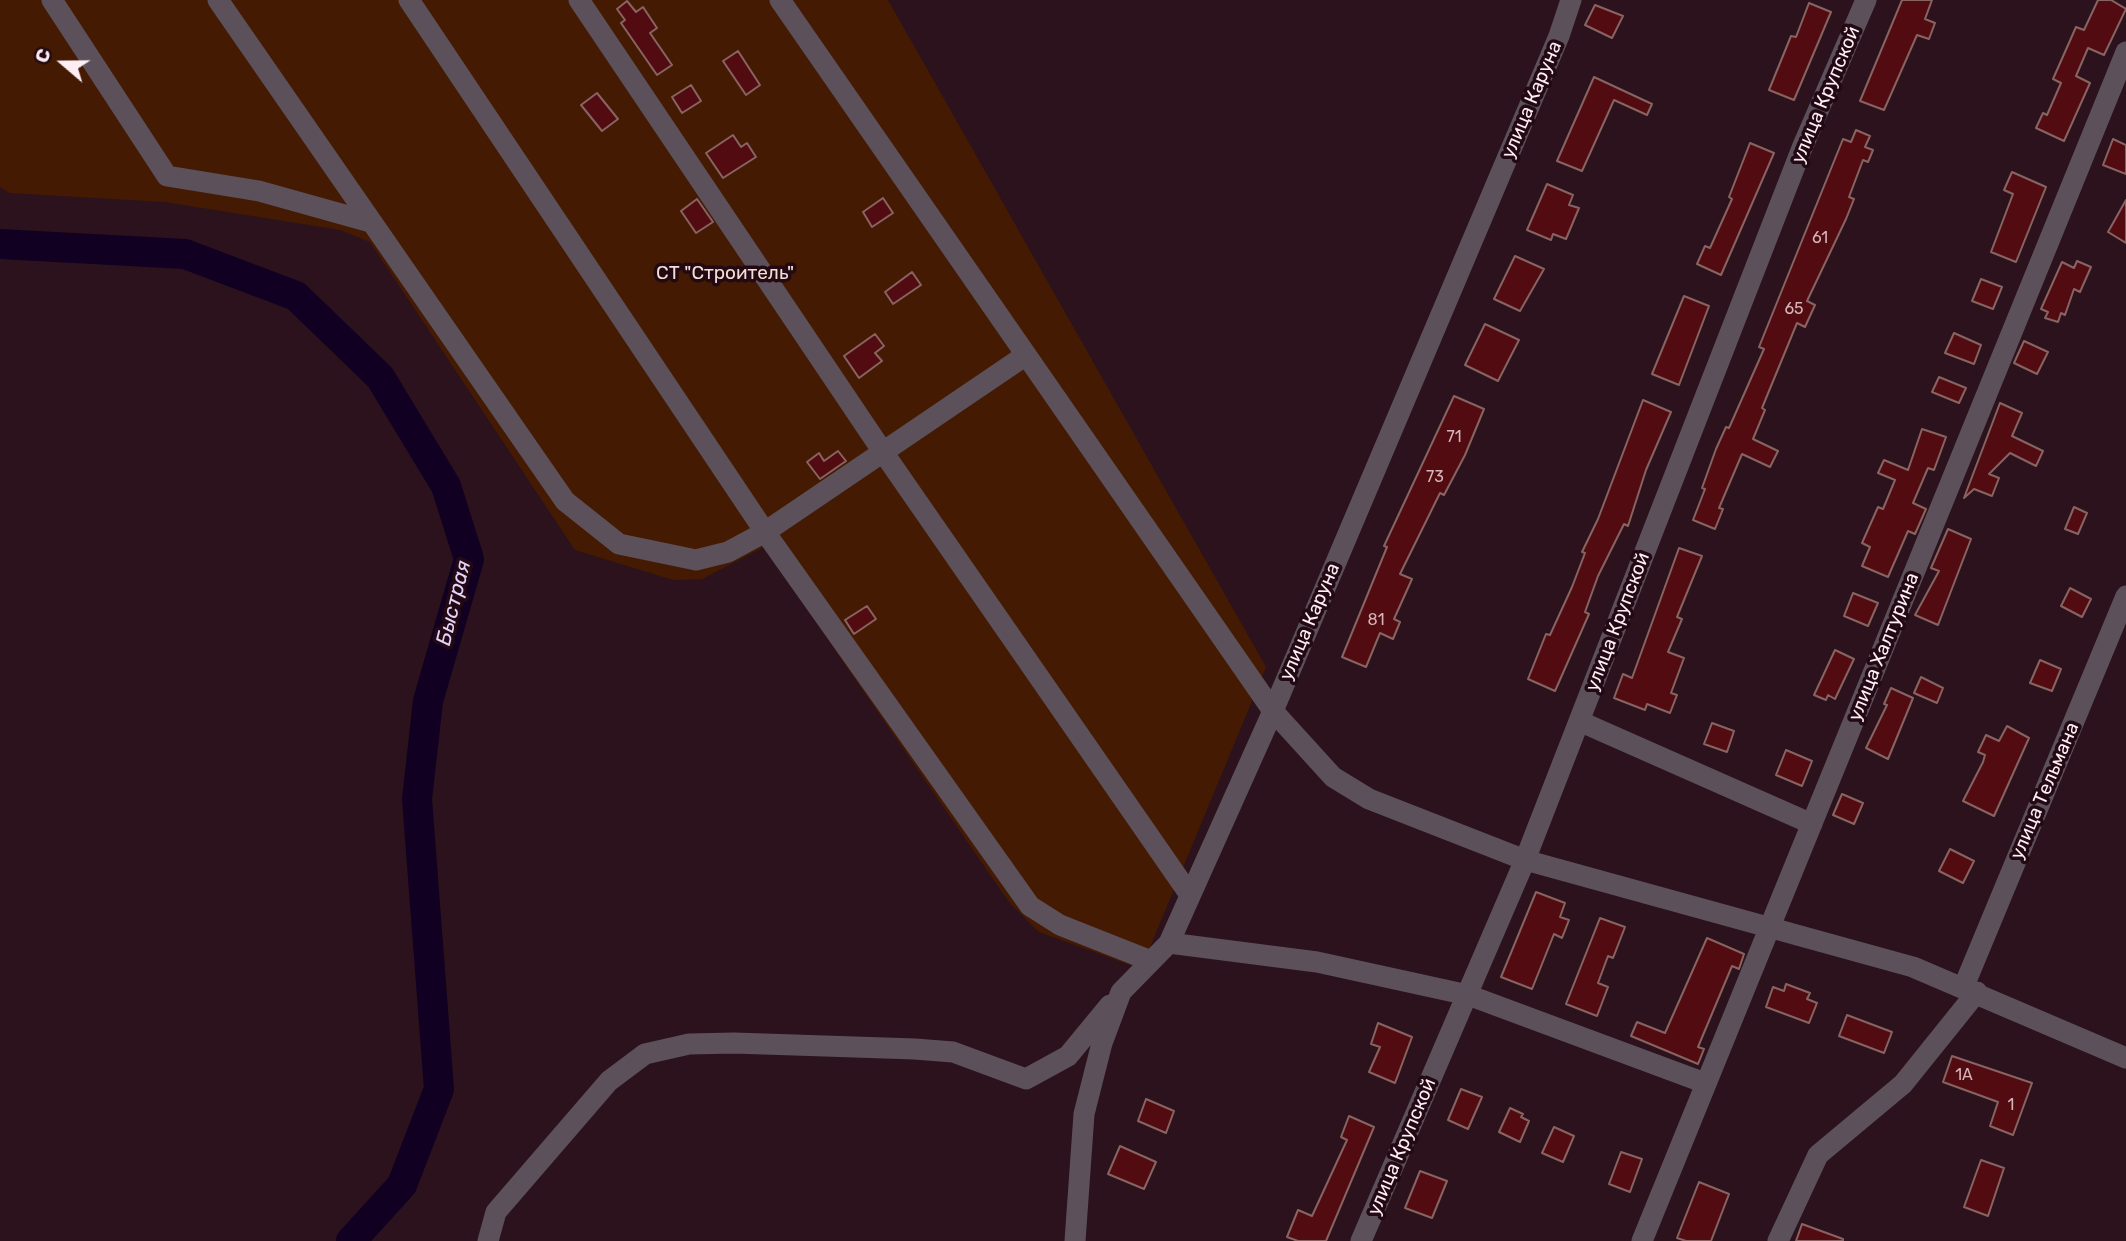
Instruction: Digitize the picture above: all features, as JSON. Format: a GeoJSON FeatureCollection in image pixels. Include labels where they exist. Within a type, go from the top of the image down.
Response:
{"type":"FeatureCollection","features":[{"type":"Feature","properties":{"kind":"street"},"geometry":{"type":"LineString","coordinates":[[52,0],[167,176],[258,191],[370,222]]}},
{"type":"Feature","properties":{"kind":"street"},"geometry":{"type":"LineString","coordinates":[[218,0],[565,501],[619,544],[696,560],[727,552],[765,532],[1026,355]]}},
{"type":"Feature","properties":{"kind":"street"},"geometry":{"type":"LineString","coordinates":[[409,0],[765,532],[1030,906],[1060,925],[1152,961]]}},
{"type":"Feature","properties":{"kind":"street"},"geometry":{"type":"LineString","coordinates":[[579,0],[883,452],[1190,895]]}},
{"type":"Feature","properties":{"kind":"street"},"geometry":{"type":"LineString","coordinates":[[779,0],[1273,711],[1333,777],[1369,799],[1525,860],[1913,967],[1970,989],[2126,1058]]}},
{"type":"Feature","properties":{"kind":"street","name":"улица Каруна"},"geometry":{"type":"LineString","coordinates":[[1075,1241],[1084,1114],[1102,1043],[1121,992],[1169,943],[1273,711],[1559,36],[1571,0]]}},
{"type":"Feature","properties":{"kind":"street","name":"улица Крупской"},"geometry":{"type":"LineString","coordinates":[[1362,1241],[1525,860],[1802,148],[1866,0]]}},
{"type":"Feature","properties":{"kind":"street","name":"улица Халтурина"},"geometry":{"type":"LineString","coordinates":[[1643,1241],[2126,52]]}},
{"type":"Feature","properties":{"kind":"street","name":"улица Тельмана"},"geometry":{"type":"LineString","coordinates":[[1778,1241],[1818,1155],[1903,1084],[1970,989],[2126,596]]}},
{"type":"Feature","properties":{"kind":"street"},"geometry":{"type":"LineString","coordinates":[[1579,721],[1812,824]]}},
{"type":"Feature","properties":{"kind":"street"},"geometry":{"type":"LineString","coordinates":[[1169,943],[1318,962],[1468,995],[1705,1083]]}},
{"type":"Feature","properties":{"kind":"street"},"geometry":{"type":"LineString","coordinates":[[488,1241],[496,1212],[608,1081],[645,1054],[690,1044],[734,1043],[915,1049],[953,1052],[1026,1079],[1068,1056],[1121,992]]}},
{"type":"Feature","properties":{"kind":"green space","name":"СТ \"Строитель\""},"geometry":{"type":"Polygon","coordinates":[[[0,0],[888,0],[1266,667],[1141,969],[1039,932],[1009,902],[764,547],[702,579],[673,580],[575,550],[370,242],[340,230],[165,202],[10,193],[0,187],[0,0]]]}},
{"type":"Feature","properties":{"kind":"building"},"geometry":{"type":"Polygon","coordinates":[[[1902,0],[1932,0],[1925,19],[1935,23],[1929,39],[1917,35],[1884,110],[1860,101],[1902,0]]]}},
{"type":"Feature","properties":{"kind":"building"},"geometry":{"type":"Polygon","coordinates":[[[2098,0],[2111,0],[2126,9],[2104,55],[2088,48],[2076,76],[2090,83],[2064,141],[2036,128],[2043,113],[2047,115],[2061,83],[2053,79],[2076,27],[2084,30],[2098,0]]]}},
{"type":"Feature","properties":{"kind":"building"},"geometry":{"type":"Polygon","coordinates":[[[627,1],[636,12],[643,7],[657,28],[650,33],[672,65],[657,75],[621,23],[625,20],[617,9],[627,1]]]}},
{"type":"Feature","properties":{"kind":"building"},"geometry":{"type":"Polygon","coordinates":[[[1809,3],[1831,12],[1794,100],[1769,90],[1791,36],[1796,37],[1809,3]]]}},
{"type":"Feature","properties":{"kind":"building"},"geometry":{"type":"Polygon","coordinates":[[[1595,5],[1623,16],[1612,38],[1585,25],[1595,5]]]}},
{"type":"Feature","properties":{"kind":"building"},"geometry":{"type":"Polygon","coordinates":[[[738,51],[760,85],[746,95],[723,61],[738,51]]]}},
{"type":"Feature","properties":{"kind":"building"},"geometry":{"type":"Polygon","coordinates":[[[1594,77],[1652,104],[1647,115],[1614,100],[1582,171],[1557,161],[1594,77]]]}},
{"type":"Feature","properties":{"kind":"building"},"geometry":{"type":"Polygon","coordinates":[[[691,85],[701,101],[682,113],[672,97],[691,85]]]}},
{"type":"Feature","properties":{"kind":"building"},"geometry":{"type":"Polygon","coordinates":[[[597,93],[618,119],[602,131],[581,105],[597,93]]]}},
{"type":"Feature","properties":{"kind":"building"},"geometry":{"type":"Polygon","coordinates":[[[1856,130],[1870,136],[1865,147],[1873,150],[1868,162],[1863,160],[1849,197],[1854,199],[1807,301],[1815,305],[1805,327],[1797,323],[1762,408],[1765,410],[1753,439],[1778,451],[1770,467],[1742,454],[1719,508],[1723,509],[1715,529],[1693,520],[1705,489],[1702,488],[1716,449],[1726,427],[1729,428],[1764,349],[1759,347],[1843,139],[1851,142],[1856,130]]]}},
{"type":"Feature","properties":{"kind":"building"},"geometry":{"type":"Polygon","coordinates":[[[733,135],[741,147],[747,143],[756,157],[723,178],[706,153],[733,135]]]}},
{"type":"Feature","properties":{"kind":"building"},"geometry":{"type":"Polygon","coordinates":[[[2113,139],[2126,145],[2126,174],[2103,165],[2113,139]]]}},
{"type":"Feature","properties":{"kind":"building"},"geometry":{"type":"Polygon","coordinates":[[[1750,143],[1774,153],[1721,275],[1697,264],[1705,246],[1710,248],[1732,199],[1729,197],[1750,143]]]}},
{"type":"Feature","properties":{"kind":"building"},"geometry":{"type":"Polygon","coordinates":[[[2012,172],[2046,187],[2016,262],[1991,252],[2013,194],[2004,190],[2012,172]]]}},
{"type":"Feature","properties":{"kind":"building"},"geometry":{"type":"Polygon","coordinates":[[[1547,184],[1573,195],[1569,205],[1579,208],[1566,239],[1553,234],[1551,240],[1527,230],[1547,184]]]}},
{"type":"Feature","properties":{"kind":"building"},"geometry":{"type":"Polygon","coordinates":[[[883,198],[893,213],[872,227],[863,212],[883,198]]]}},
{"type":"Feature","properties":{"kind":"building"},"geometry":{"type":"Polygon","coordinates":[[[697,199],[713,222],[696,233],[681,211],[697,199]]]}},
{"type":"Feature","properties":{"kind":"building"},"geometry":{"type":"Polygon","coordinates":[[[2126,200],[2126,243],[2108,232],[2126,200]]]}},
{"type":"Feature","properties":{"kind":"building"},"geometry":{"type":"Polygon","coordinates":[[[1515,256],[1544,269],[1520,311],[1494,299],[1515,256]]]}},
{"type":"Feature","properties":{"kind":"building"},"geometry":{"type":"Polygon","coordinates":[[[2077,261],[2091,267],[2080,292],[2074,289],[2065,315],[2061,313],[2058,322],[2045,318],[2048,312],[2041,309],[2062,262],[2074,268],[2077,261]]]}},
{"type":"Feature","properties":{"kind":"building"},"geometry":{"type":"Polygon","coordinates":[[[912,272],[921,285],[893,304],[885,292],[912,272]]]}},
{"type":"Feature","properties":{"kind":"building"},"geometry":{"type":"Polygon","coordinates":[[[1981,279],[2002,287],[1993,309],[1972,301],[1981,279]]]}},
{"type":"Feature","properties":{"kind":"building"},"geometry":{"type":"Polygon","coordinates":[[[1684,296],[1709,306],[1679,385],[1652,374],[1684,296]]]}},
{"type":"Feature","properties":{"kind":"building"},"geometry":{"type":"Polygon","coordinates":[[[1485,324],[1519,340],[1498,381],[1465,365],[1485,324]]]}},
{"type":"Feature","properties":{"kind":"building"},"geometry":{"type":"Polygon","coordinates":[[[1954,333],[1981,345],[1974,364],[1945,353],[1954,333]]]}},
{"type":"Feature","properties":{"kind":"building"},"geometry":{"type":"Polygon","coordinates":[[[875,334],[884,346],[875,353],[882,361],[859,378],[844,356],[875,334]]]}},
{"type":"Feature","properties":{"kind":"building"},"geometry":{"type":"Polygon","coordinates":[[[2024,341],[2048,352],[2037,374],[2014,363],[2024,341]]]}},
{"type":"Feature","properties":{"kind":"building"},"geometry":{"type":"Polygon","coordinates":[[[1939,377],[1966,388],[1959,403],[1932,392],[1939,377]]]}},
{"type":"Feature","properties":{"kind":"building"},"geometry":{"type":"Polygon","coordinates":[[[1454,396],[1484,409],[1465,455],[1444,495],[1440,493],[1400,574],[1412,579],[1394,619],[1400,622],[1393,639],[1380,633],[1366,667],[1342,657],[1387,547],[1384,546],[1454,396]]]}},
{"type":"Feature","properties":{"kind":"building"},"geometry":{"type":"Polygon","coordinates":[[[1643,400],[1671,412],[1646,470],[1628,526],[1624,524],[1598,576],[1585,612],[1589,614],[1555,691],[1528,679],[1546,634],[1550,635],[1572,587],[1585,553],[1582,552],[1598,519],[1643,400]]]}},
{"type":"Feature","properties":{"kind":"building"},"geometry":{"type":"Polygon","coordinates":[[[2000,403],[2022,413],[2012,436],[2043,451],[2036,466],[2010,453],[1989,474],[1999,478],[1992,496],[1974,489],[1964,498],[2000,403]]]}},
{"type":"Feature","properties":{"kind":"building"},"geometry":{"type":"Polygon","coordinates":[[[1922,429],[1946,437],[1934,470],[1928,468],[1913,503],[1926,509],[1915,534],[1908,531],[1888,577],[1862,566],[1870,547],[1862,543],[1878,507],[1883,509],[1895,480],[1878,473],[1884,460],[1908,470],[1922,429]]]}},
{"type":"Feature","properties":{"kind":"building"},"geometry":{"type":"Polygon","coordinates":[[[838,451],[846,461],[820,479],[807,462],[819,453],[824,461],[838,451]]]}},
{"type":"Feature","properties":{"kind":"building"},"geometry":{"type":"Polygon","coordinates":[[[2074,507],[2087,513],[2078,534],[2065,529],[2074,507]]]}},
{"type":"Feature","properties":{"kind":"building"},"geometry":{"type":"Polygon","coordinates":[[[1948,529],[1971,539],[1938,625],[1915,615],[1939,571],[1931,568],[1948,529]]]}},
{"type":"Feature","properties":{"kind":"building"},"geometry":{"type":"Polygon","coordinates":[[[1679,548],[1702,556],[1677,617],[1682,619],[1668,652],[1684,658],[1671,693],[1677,695],[1670,713],[1647,704],[1645,710],[1614,698],[1623,674],[1632,678],[1679,548]]]}},
{"type":"Feature","properties":{"kind":"building"},"geometry":{"type":"Polygon","coordinates":[[[2070,588],[2091,599],[2082,617],[2061,606],[2070,588]]]}},
{"type":"Feature","properties":{"kind":"building"},"geometry":{"type":"Polygon","coordinates":[[[1853,593],[1878,603],[1868,626],[1844,616],[1853,593]]]}},
{"type":"Feature","properties":{"kind":"building"},"geometry":{"type":"Polygon","coordinates":[[[867,606],[876,619],[854,634],[845,620],[867,606]]]}},
{"type":"Feature","properties":{"kind":"building"},"geometry":{"type":"Polygon","coordinates":[[[1835,650],[1854,659],[1835,699],[1828,695],[1826,700],[1814,695],[1835,650]]]}},
{"type":"Feature","properties":{"kind":"building"},"geometry":{"type":"Polygon","coordinates":[[[2040,660],[2061,669],[2052,691],[2030,683],[2040,660]]]}},
{"type":"Feature","properties":{"kind":"building"},"geometry":{"type":"Polygon","coordinates":[[[1921,677],[1943,688],[1937,703],[1914,693],[1921,677]]]}},
{"type":"Feature","properties":{"kind":"building"},"geometry":{"type":"Polygon","coordinates":[[[1891,688],[1913,698],[1888,759],[1866,748],[1887,705],[1884,704],[1891,688]]]}},
{"type":"Feature","properties":{"kind":"building"},"geometry":{"type":"Polygon","coordinates":[[[1712,723],[1734,731],[1727,752],[1704,744],[1712,723]]]}},
{"type":"Feature","properties":{"kind":"building"},"geometry":{"type":"Polygon","coordinates":[[[2007,726],[2029,738],[1994,816],[1963,801],[1983,762],[1985,755],[1978,752],[1986,735],[1999,741],[2007,726]]]}},
{"type":"Feature","properties":{"kind":"building"},"geometry":{"type":"Polygon","coordinates":[[[1786,750],[1812,761],[1802,786],[1776,775],[1786,750]]]}},
{"type":"Feature","properties":{"kind":"building"},"geometry":{"type":"Polygon","coordinates":[[[1842,794],[1863,803],[1854,824],[1833,815],[1842,794]]]}},
{"type":"Feature","properties":{"kind":"building"},"geometry":{"type":"Polygon","coordinates":[[[1950,849],[1974,861],[1963,883],[1939,871],[1950,849]]]}},
{"type":"Feature","properties":{"kind":"building"},"geometry":{"type":"Polygon","coordinates":[[[1536,892],[1565,903],[1560,917],[1569,920],[1562,938],[1554,934],[1532,989],[1501,977],[1536,892]]]}},
{"type":"Feature","properties":{"kind":"building"},"geometry":{"type":"Polygon","coordinates":[[[1600,918],[1625,927],[1613,958],[1608,956],[1598,983],[1608,987],[1597,1016],[1566,1004],[1600,918]]]}},
{"type":"Feature","properties":{"kind":"building"},"geometry":{"type":"Polygon","coordinates":[[[1707,938],[1744,954],[1739,969],[1732,966],[1698,1047],[1704,1049],[1698,1064],[1631,1036],[1637,1022],[1665,1033],[1707,938]]]}},
{"type":"Feature","properties":{"kind":"building"},"geometry":{"type":"Polygon","coordinates":[[[1786,984],[1810,993],[1807,999],[1817,1003],[1809,1023],[1766,1007],[1773,987],[1784,991],[1786,984]]]}},
{"type":"Feature","properties":{"kind":"building"},"geometry":{"type":"Polygon","coordinates":[[[1847,1015],[1892,1032],[1884,1053],[1839,1036],[1847,1015]]]}},
{"type":"Feature","properties":{"kind":"building"},"geometry":{"type":"Polygon","coordinates":[[[1378,1023],[1412,1037],[1395,1083],[1369,1072],[1380,1047],[1371,1044],[1378,1023]]]}},
{"type":"Feature","properties":{"kind":"building"},"geometry":{"type":"Polygon","coordinates":[[[1952,1056],[2032,1083],[2013,1135],[1990,1126],[1998,1102],[1943,1082],[1952,1056]]]}},
{"type":"Feature","properties":{"kind":"building"},"geometry":{"type":"Polygon","coordinates":[[[1461,1089],[1482,1097],[1468,1129],[1448,1120],[1461,1089]]]}},
{"type":"Feature","properties":{"kind":"building"},"geometry":{"type":"Polygon","coordinates":[[[1146,1099],[1174,1111],[1166,1133],[1138,1121],[1146,1099]]]}},
{"type":"Feature","properties":{"kind":"building"},"geometry":{"type":"Polygon","coordinates":[[[1510,1108],[1523,1114],[1521,1117],[1529,1121],[1520,1142],[1499,1132],[1510,1108]]]}},
{"type":"Feature","properties":{"kind":"building"},"geometry":{"type":"Polygon","coordinates":[[[1349,1116],[1374,1127],[1326,1241],[1298,1241],[1287,1237],[1298,1210],[1312,1216],[1347,1140],[1341,1137],[1349,1116]]]}},
{"type":"Feature","properties":{"kind":"building"},"geometry":{"type":"Polygon","coordinates":[[[1554,1127],[1574,1136],[1563,1162],[1542,1153],[1554,1127]]]}},
{"type":"Feature","properties":{"kind":"building"},"geometry":{"type":"Polygon","coordinates":[[[1120,1146],[1156,1162],[1144,1189],[1108,1174],[1120,1146]]]}},
{"type":"Feature","properties":{"kind":"building"},"geometry":{"type":"Polygon","coordinates":[[[1621,1152],[1642,1159],[1630,1192],[1609,1184],[1621,1152]]]}},
{"type":"Feature","properties":{"kind":"building"},"geometry":{"type":"Polygon","coordinates":[[[1981,1160],[2004,1168],[1988,1216],[1964,1207],[1981,1160]]]}},
{"type":"Feature","properties":{"kind":"building"},"geometry":{"type":"Polygon","coordinates":[[[1420,1171],[1447,1181],[1432,1218],[1405,1208],[1420,1171]]]}},
{"type":"Feature","properties":{"kind":"building"},"geometry":{"type":"Polygon","coordinates":[[[1699,1182],[1729,1194],[1711,1241],[1686,1241],[1677,1238],[1699,1182]]]}},
{"type":"Feature","properties":{"kind":"building"},"geometry":{"type":"Polygon","coordinates":[[[1802,1224],[1843,1239],[1843,1241],[1796,1241],[1802,1224]]]}},
{"type":"Feature","properties":{"kind":"waterway","name":"Быстрая"},"geometry":{"type":"LineString","coordinates":[[0,244],[185,254],[296,296],[380,377],[446,486],[469,559],[428,701],[417,799],[439,1089],[402,1185],[351,1241]]}}]}
